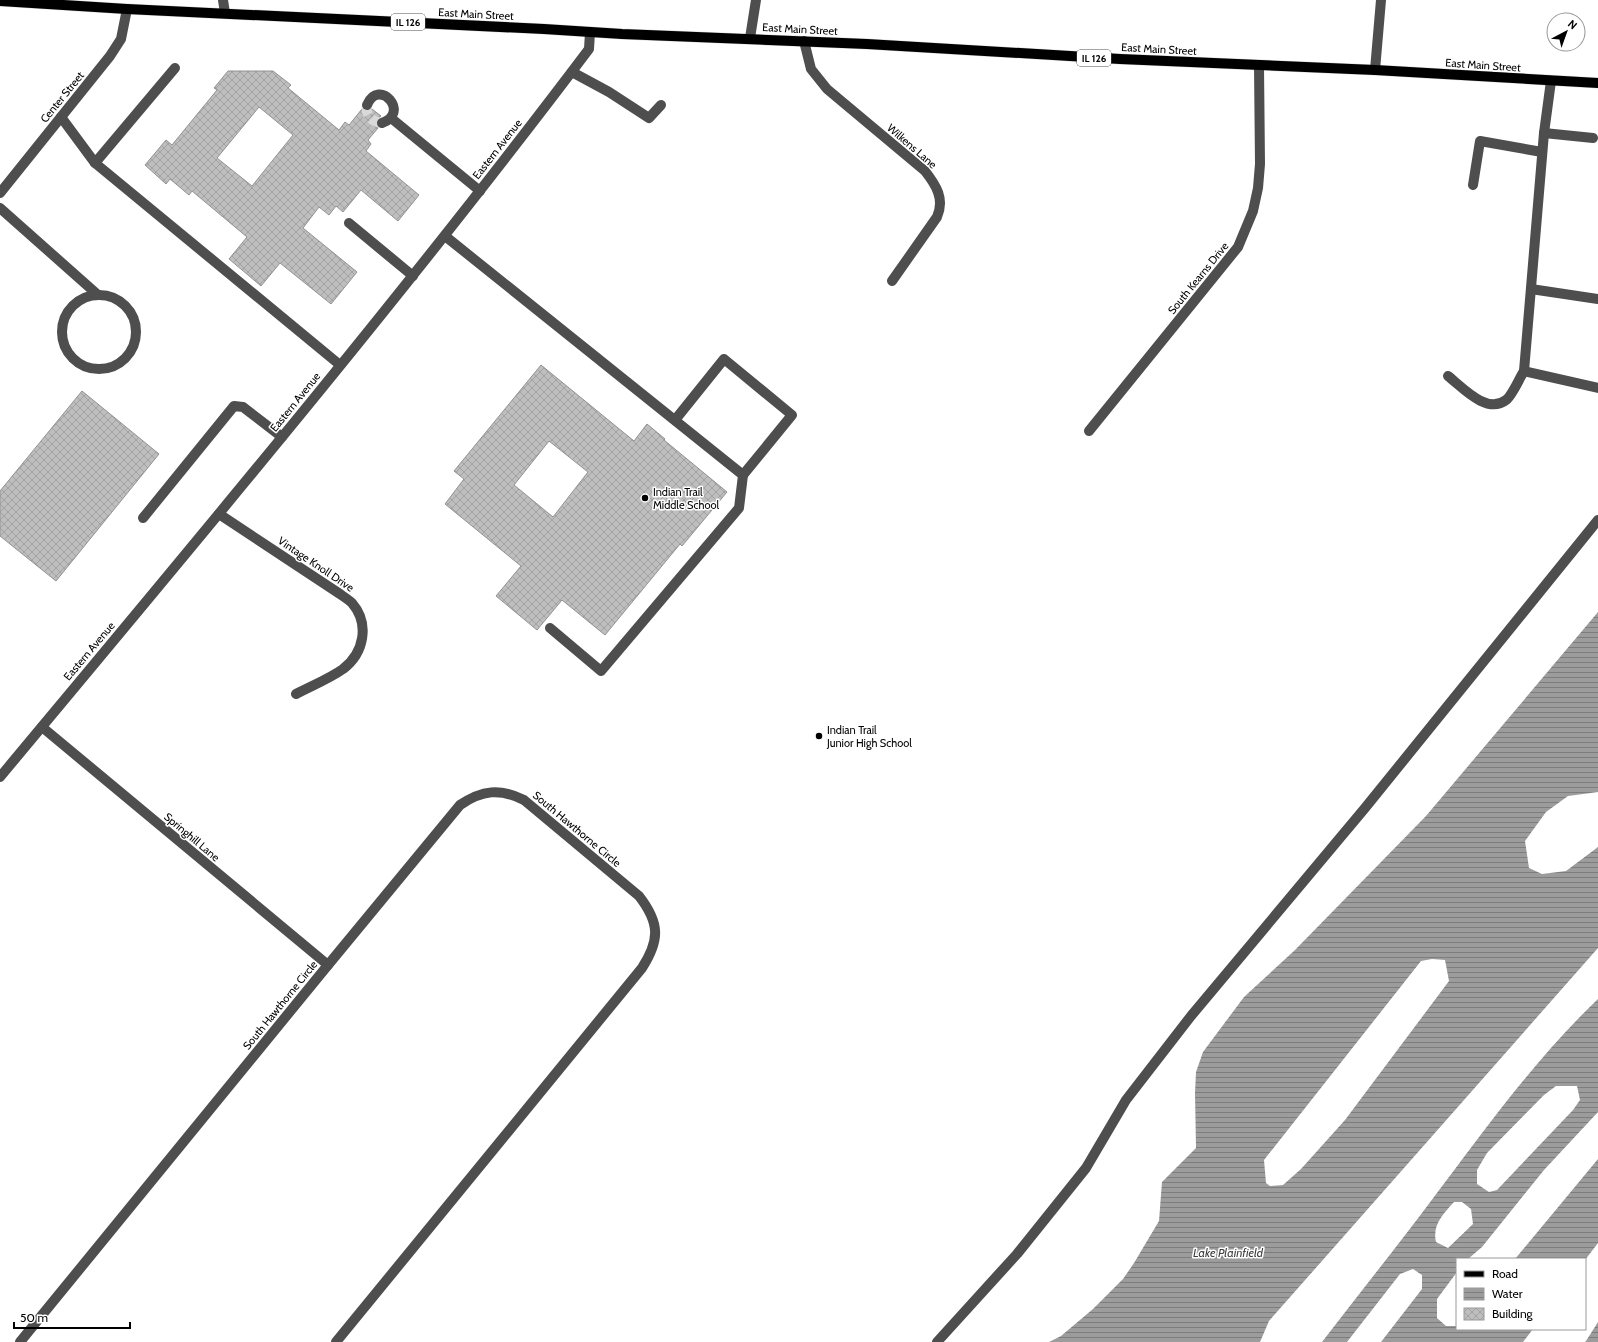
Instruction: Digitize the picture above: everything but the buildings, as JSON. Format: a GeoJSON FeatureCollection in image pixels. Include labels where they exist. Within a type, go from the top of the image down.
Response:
{"type":"FeatureCollection","features":[{"type":"Feature","properties":{"kind":"main road","name":"East Main Street"},"geometry":{"type":"LineString","coordinates":[[0,1],[34,1],[127,9],[590,32],[750,38],[1598,83]]}},
{"type":"Feature","properties":{"kind":"street"},"geometry":{"type":"LineString","coordinates":[[223,0],[225,13]]}},
{"type":"Feature","properties":{"kind":"street"},"geometry":{"type":"LineString","coordinates":[[750,38],[756,0]]}},
{"type":"Feature","properties":{"kind":"street"},"geometry":{"type":"LineString","coordinates":[[1375,70],[1380,0]]}},
{"type":"Feature","properties":{"kind":"street","name":"Center Street"},"geometry":{"type":"LineString","coordinates":[[0,193],[110,56],[121,39],[127,9]]}},
{"type":"Feature","properties":{"kind":"street","name":"Eastern Avenue"},"geometry":{"type":"LineString","coordinates":[[0,777],[219,514],[445,236],[589,49],[590,32]]}},
{"type":"Feature","properties":{"kind":"street","name":"Wilkens Lane"},"geometry":{"type":"LineString","coordinates":[[804,41],[811,69],[827,89],[925,171],[936,184],[940,197],[941,209],[892,281]]}},
{"type":"Feature","properties":{"kind":"street","name":"South Kearns Drive"},"geometry":{"type":"LineString","coordinates":[[1089,431],[1238,247],[1243,237],[1253,211],[1258,188],[1260,164],[1259,66]]}},
{"type":"Feature","properties":{"kind":"street"},"geometry":{"type":"LineString","coordinates":[[95,163],[175,68]]}},
{"type":"Feature","properties":{"kind":"street"},"geometry":{"type":"LineString","coordinates":[[572,72],[610,92],[649,118],[661,105]]}},
{"type":"Feature","properties":{"kind":"street"},"geometry":{"type":"LineString","coordinates":[[1448,376],[1483,404],[1497,405],[1507,400],[1524,371],[1542,152],[1551,81]]}},
{"type":"Feature","properties":{"kind":"street"},"geometry":{"type":"LineString","coordinates":[[367,105],[370,99],[374,96],[385,95],[393,102],[394,113],[387,120],[480,191]]}},
{"type":"Feature","properties":{"kind":"street"},"geometry":{"type":"LineString","coordinates":[[61,117],[95,163],[340,365]]}},
{"type":"Feature","properties":{"kind":"street"},"geometry":{"type":"LineString","coordinates":[[1544,132],[1593,138]]}},
{"type":"Feature","properties":{"kind":"street"},"geometry":{"type":"LineString","coordinates":[[1473,185],[1480,141],[1542,152]]}},
{"type":"Feature","properties":{"kind":"street"},"geometry":{"type":"LineString","coordinates":[[0,208],[98,295],[108,296],[125,305],[135,322],[136,331],[134,345],[126,358],[119,364],[110,368],[101,369],[91,368],[74,359],[68,352],[62,334],[66,315],[72,307],[88,297],[98,295]]}},
{"type":"Feature","properties":{"kind":"street"},"geometry":{"type":"LineString","coordinates":[[349,223],[413,276]]}},
{"type":"Feature","properties":{"kind":"street"},"geometry":{"type":"LineString","coordinates":[[445,236],[744,475]]}},
{"type":"Feature","properties":{"kind":"street"},"geometry":{"type":"LineString","coordinates":[[1531,289],[1598,299]]}},
{"type":"Feature","properties":{"kind":"street"},"geometry":{"type":"LineString","coordinates":[[550,628],[601,671],[739,508],[744,475],[792,415],[724,359],[674,420]]}},
{"type":"Feature","properties":{"kind":"street"},"geometry":{"type":"LineString","coordinates":[[1524,371],[1598,388]]}},
{"type":"Feature","properties":{"kind":"street"},"geometry":{"type":"LineString","coordinates":[[143,518],[234,406],[243,407],[282,437]]}},
{"type":"Feature","properties":{"kind":"street","name":"Vintage Knoll Drive"},"geometry":{"type":"LineString","coordinates":[[219,514],[340,594],[352,603],[359,613],[363,626],[363,637],[357,652],[343,668],[296,694]]}},
{"type":"Feature","properties":{"kind":"street"},"geometry":{"type":"LineString","coordinates":[[937,1342],[1017,1254],[1086,1168],[1126,1100],[1191,1016],[1365,808],[1598,520]]}},
{"type":"Feature","properties":{"kind":"street","name":"Springhill Lane"},"geometry":{"type":"LineString","coordinates":[[42,727],[328,965]]}},
{"type":"Feature","properties":{"kind":"street","name":"South Hawthorne Circle"},"geometry":{"type":"LineString","coordinates":[[20,1342],[460,806],[469,799],[487,793],[504,792],[524,800],[639,896],[646,905],[654,922],[655,933],[653,949],[642,968],[336,1342]]}},
{"type":"Feature","properties":{"kind":"water","name":"Lake Plainfield"},"geometry":{"type":"Polygon","coordinates":[[[1598,612],[1598,792],[1568,796],[1546,812],[1525,841],[1529,868],[1542,874],[1566,871],[1598,847],[1598,948],[1269,1321],[1260,1342],[1049,1342],[1061,1336],[1093,1309],[1123,1279],[1159,1221],[1162,1182],[1196,1148],[1196,1072],[1203,1052],[1244,997],[1295,950],[1426,816],[1598,612]],[[1432,959],[1421,961],[1264,1160],[1266,1183],[1270,1186],[1283,1185],[1301,1169],[1345,1120],[1449,981],[1445,960],[1432,959]]]}},
{"type":"Feature","properties":{"kind":"water"},"geometry":{"type":"Polygon","coordinates":[[[1598,999],[1598,1112],[1544,1170],[1482,1247],[1469,1258],[1456,1258],[1456,1273],[1437,1299],[1437,1318],[1446,1326],[1456,1326],[1456,1330],[1532,1330],[1523,1342],[1381,1342],[1422,1289],[1422,1275],[1413,1269],[1400,1274],[1347,1342],[1322,1342],[1404,1237],[1490,1122],[1552,1046],[1598,999]],[[1556,1086],[1544,1095],[1487,1153],[1477,1170],[1477,1184],[1489,1192],[1497,1190],[1573,1110],[1580,1100],[1577,1086],[1556,1086]],[[1454,1202],[1442,1215],[1437,1225],[1435,1236],[1436,1242],[1448,1248],[1473,1224],[1471,1209],[1462,1202],[1454,1202]]]}},
{"type":"Feature","properties":{"kind":"water"},"geometry":{"type":"Polygon","coordinates":[[[1598,1159],[1598,1243],[1586,1259],[1516,1258],[1598,1159]]]}},
{"type":"Feature","properties":{"kind":"water"},"geometry":{"type":"Polygon","coordinates":[[[1598,1322],[1598,1342],[1585,1342],[1586,1341],[1598,1322]]]}},
{"type":"Feature","properties":{"kind":"tunnel"},"geometry":{"type":"LineString","coordinates":[[367,105],[367,112],[370,118],[382,123]]}},
{"type":"Feature","properties":{"kind":"place","name":"Indian Trail Middle School"},"geometry":{"type":"Point","coordinates":[645,498]}},
{"type":"Feature","properties":{"kind":"place","name":"Indian Trail Junior High School"},"geometry":{"type":"Point","coordinates":[819,736]}}]}
